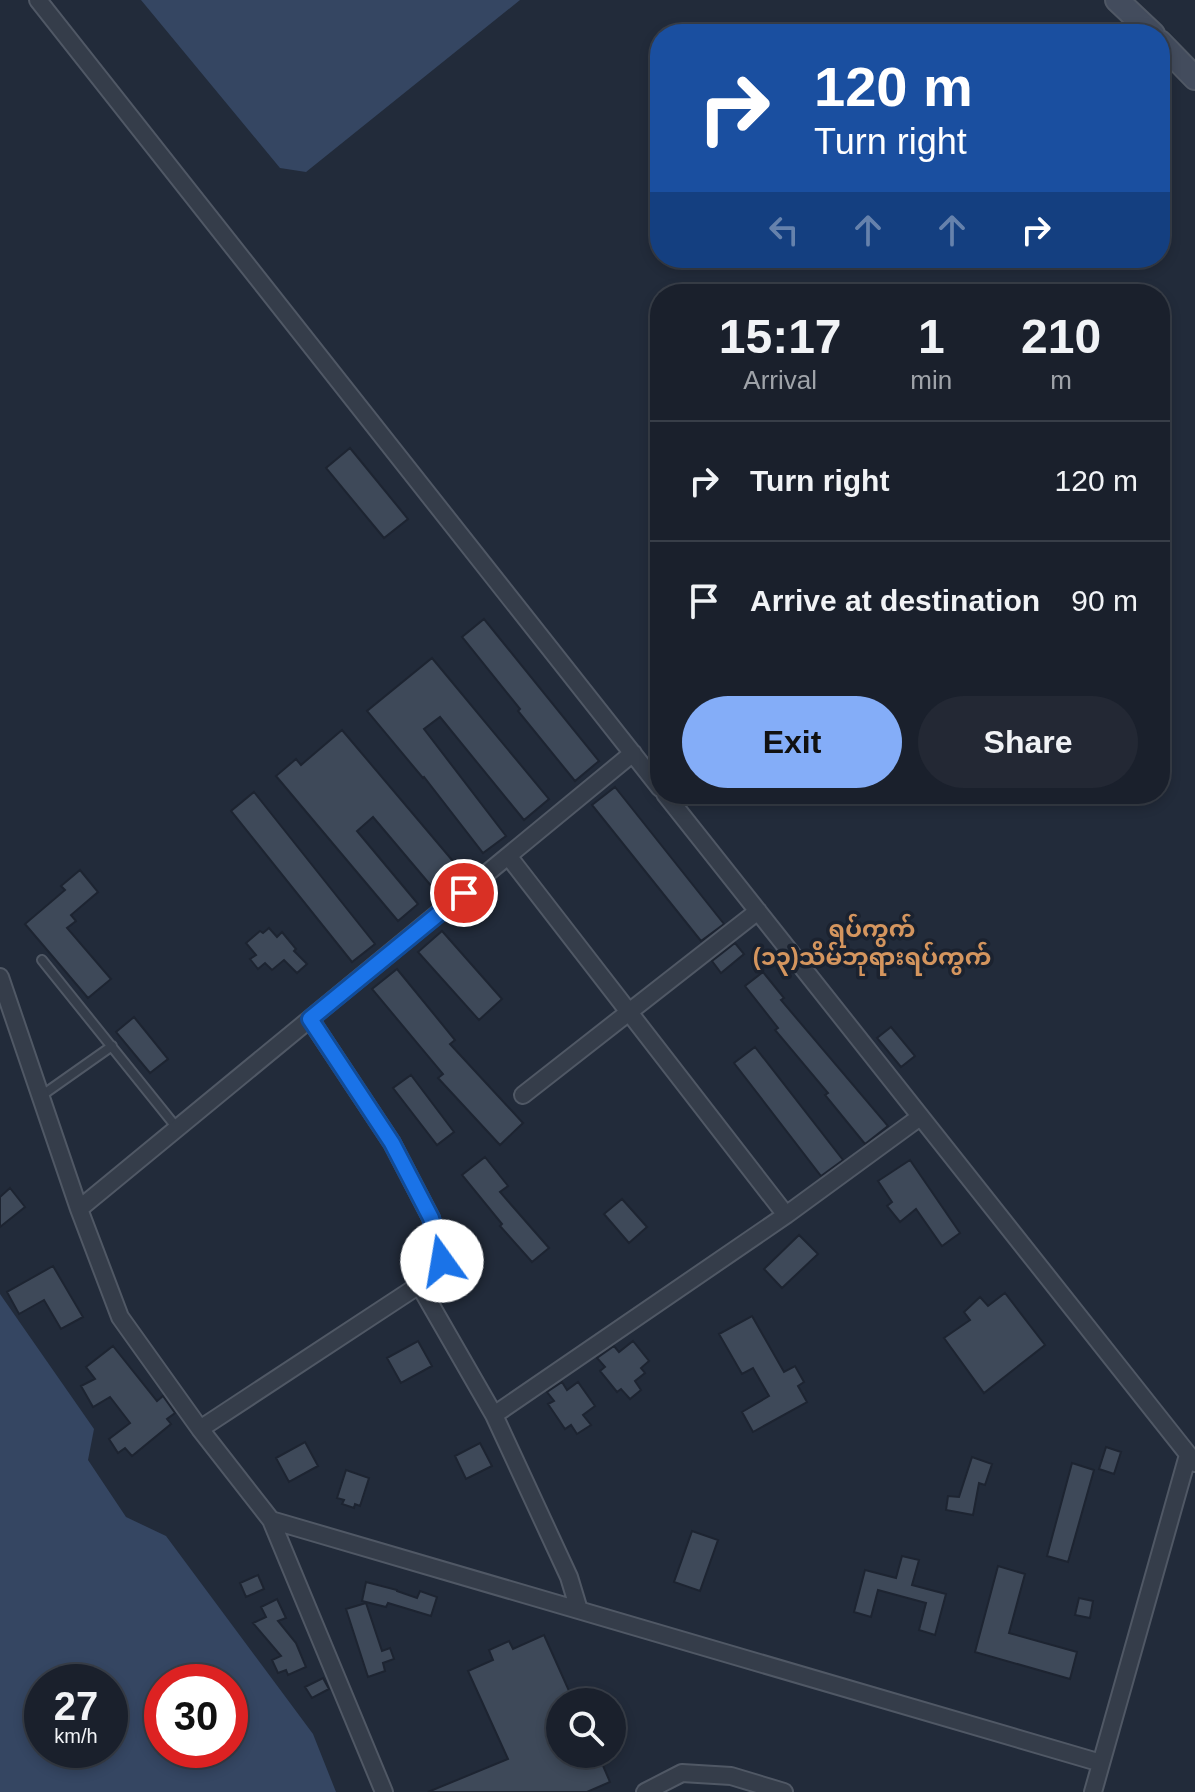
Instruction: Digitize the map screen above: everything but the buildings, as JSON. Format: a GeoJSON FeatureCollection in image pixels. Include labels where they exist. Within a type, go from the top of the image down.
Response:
{"type":"FeatureCollection","features":[{"type":"Feature","properties":{"kind":"main road"},"geometry":{"type":"LineString","coordinates":[[1117,0],[1142,24]]}},
{"type":"Feature","properties":{"kind":"main road"},"geometry":{"type":"LineString","coordinates":[[1170,52],[1195,78]]}},
{"type":"Feature","properties":{"kind":"street"},"geometry":{"type":"LineString","coordinates":[[38,0],[650,775]]}},
{"type":"Feature","properties":{"kind":"street"},"geometry":{"type":"LineString","coordinates":[[79,1209],[633,753]]}},
{"type":"Feature","properties":{"kind":"street"},"geometry":{"type":"LineString","coordinates":[[673,804],[1192,1459],[1093,1792]]}},
{"type":"Feature","properties":{"kind":"street"},"geometry":{"type":"LineString","coordinates":[[509,857],[786,1215]]}},
{"type":"Feature","properties":{"kind":"street"},"geometry":{"type":"LineString","coordinates":[[523,1095],[758,911]]}},
{"type":"Feature","properties":{"kind":"street"},"geometry":{"type":"LineString","coordinates":[[0,977],[3,997],[120,1317],[200,1429],[271,1520],[384,1792]]}},
{"type":"Feature","properties":{"kind":"street"},"geometry":{"type":"LineString","coordinates":[[200,1429],[413,1289],[421,1288],[442,1261],[431,1218],[392,1143],[310,1019]]}},
{"type":"Feature","properties":{"kind":"street"},"geometry":{"type":"LineString","coordinates":[[494,1415],[786,1215],[920,1117]]}},
{"type":"Feature","properties":{"kind":"street"},"geometry":{"type":"LineString","coordinates":[[421,1288],[494,1415],[569,1577],[579,1610]]}},
{"type":"Feature","properties":{"kind":"street"},"geometry":{"type":"LineString","coordinates":[[271,1520],[1101,1763]]}},
{"type":"Feature","properties":{"kind":"street"},"geometry":{"type":"LineString","coordinates":[[645,1792],[682,1773],[731,1776],[784,1792]]}},
{"type":"Feature","properties":{"kind":"lane"},"geometry":{"type":"LineString","coordinates":[[42,960],[177,1128]]}},
{"type":"Feature","properties":{"kind":"lane"},"geometry":{"type":"LineString","coordinates":[[41,1096],[112,1046]]}},
{"type":"Feature","properties":{"kind":"water"},"geometry":{"type":"Polygon","coordinates":[[[141,0],[520,0],[306,172],[280,168],[141,0]]]}},
{"type":"Feature","properties":{"kind":"water"},"geometry":{"type":"Polygon","coordinates":[[[0,1294],[94,1429],[88,1460],[126,1517],[166,1536],[313,1734],[336,1792],[0,1792],[0,1294]]]}},
{"type":"Feature","properties":{"kind":"district","name":"ရပ်ကွက် (၁၃)သိမ်ဘုရားရပ်ကွက်"},"geometry":{"type":"Point","coordinates":[872,943]}},
{"type":"Feature","properties":{"kind":"route"},"geometry":{"type":"LineString","coordinates":[[442,1261],[431,1218],[392,1143],[310,1019],[464,893]]}}]}
